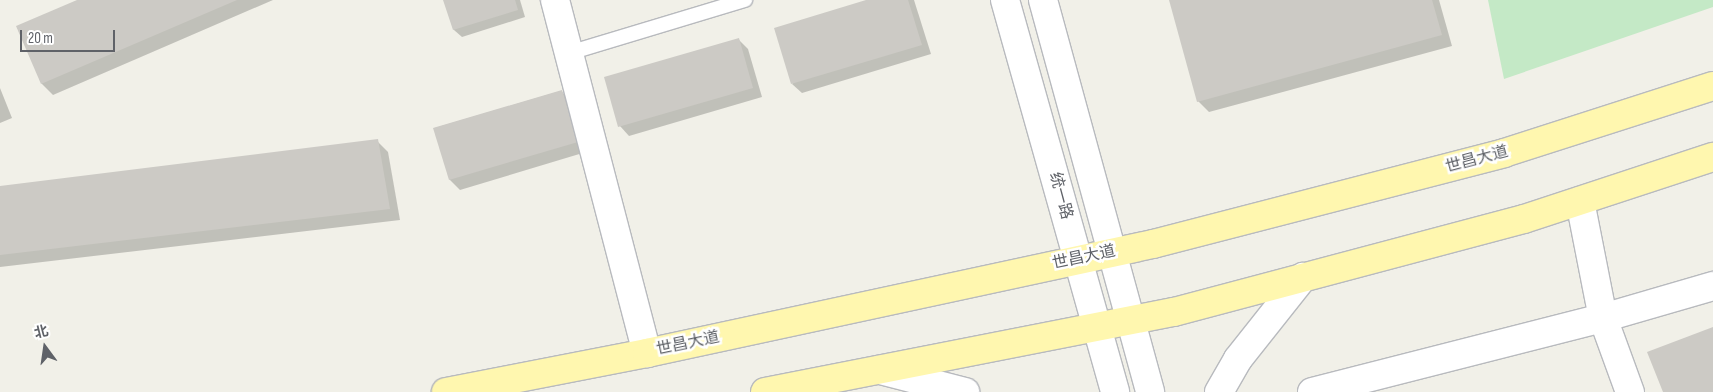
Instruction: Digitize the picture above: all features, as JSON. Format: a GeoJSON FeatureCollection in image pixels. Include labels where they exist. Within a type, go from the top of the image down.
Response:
{"type":"FeatureCollection","features":[{"type":"Feature","properties":{"kind":"main road"},"geometry":{"type":"LineString","coordinates":[[554,0],[646,353]]}},
{"type":"Feature","properties":{"kind":"main road","name":"统一路"},"geometry":{"type":"LineString","coordinates":[[1004,0],[1115,392]]}},
{"type":"Feature","properties":{"kind":"main road"},"geometry":{"type":"LineString","coordinates":[[1043,0],[1150,392]]}},
{"type":"Feature","properties":{"kind":"main road","name":"世昌大道"},"geometry":{"type":"LineString","coordinates":[[446,392],[646,353],[1112,253],[1263,217],[1504,153],[1713,86]]}},
{"type":"Feature","properties":{"kind":"main road"},"geometry":{"type":"LineString","coordinates":[[765,392],[1130,321],[1524,220],[1713,157]]}},
{"type":"Feature","properties":{"kind":"main road"},"geometry":{"type":"LineString","coordinates":[[1580,201],[1603,318],[1630,392]]}},
{"type":"Feature","properties":{"kind":"main road"},"geometry":{"type":"LineString","coordinates":[[1219,392],[1238,360],[1303,277]]}},
{"type":"Feature","properties":{"kind":"main road"},"geometry":{"type":"LineString","coordinates":[[1312,392],[1603,318],[1713,286]]}},
{"type":"Feature","properties":{"kind":"main road"},"geometry":{"type":"LineString","coordinates":[[880,370],[965,392]]}},
{"type":"Feature","properties":{"kind":"lane"},"geometry":{"type":"LineString","coordinates":[[569,53],[745,0]]}},
{"type":"Feature","properties":{"kind":"green space"},"geometry":{"type":"Polygon","coordinates":[[[1488,0],[1713,0],[1713,7],[1504,79],[1488,0]]]}},
{"type":"Feature","properties":{"kind":"building"},"geometry":{"type":"Polygon","coordinates":[[[77,0],[237,0],[41,84],[16,26],[77,0]]]}},
{"type":"Feature","properties":{"kind":"building"},"geometry":{"type":"Polygon","coordinates":[[[443,0],[515,0],[518,10],[453,30],[443,0]]]}},
{"type":"Feature","properties":{"kind":"building"},"geometry":{"type":"Polygon","coordinates":[[[866,0],[908,0],[922,45],[791,84],[774,28],[866,0]]]}},
{"type":"Feature","properties":{"kind":"building"},"geometry":{"type":"Polygon","coordinates":[[[1169,0],[1432,0],[1442,35],[1197,102],[1169,0]]]}},
{"type":"Feature","properties":{"kind":"building"},"geometry":{"type":"Polygon","coordinates":[[[739,38],[753,88],[618,127],[604,77],[739,38]]]}},
{"type":"Feature","properties":{"kind":"building"},"geometry":{"type":"Polygon","coordinates":[[[562,90],[578,142],[449,180],[433,128],[562,90]]]}},
{"type":"Feature","properties":{"kind":"building"},"geometry":{"type":"Polygon","coordinates":[[[378,139],[390,209],[0,255],[0,186],[378,139]]]}},
{"type":"Feature","properties":{"kind":"building"},"geometry":{"type":"Polygon","coordinates":[[[1713,327],[1713,392],[1663,392],[1647,352],[1713,327]]]}}]}
